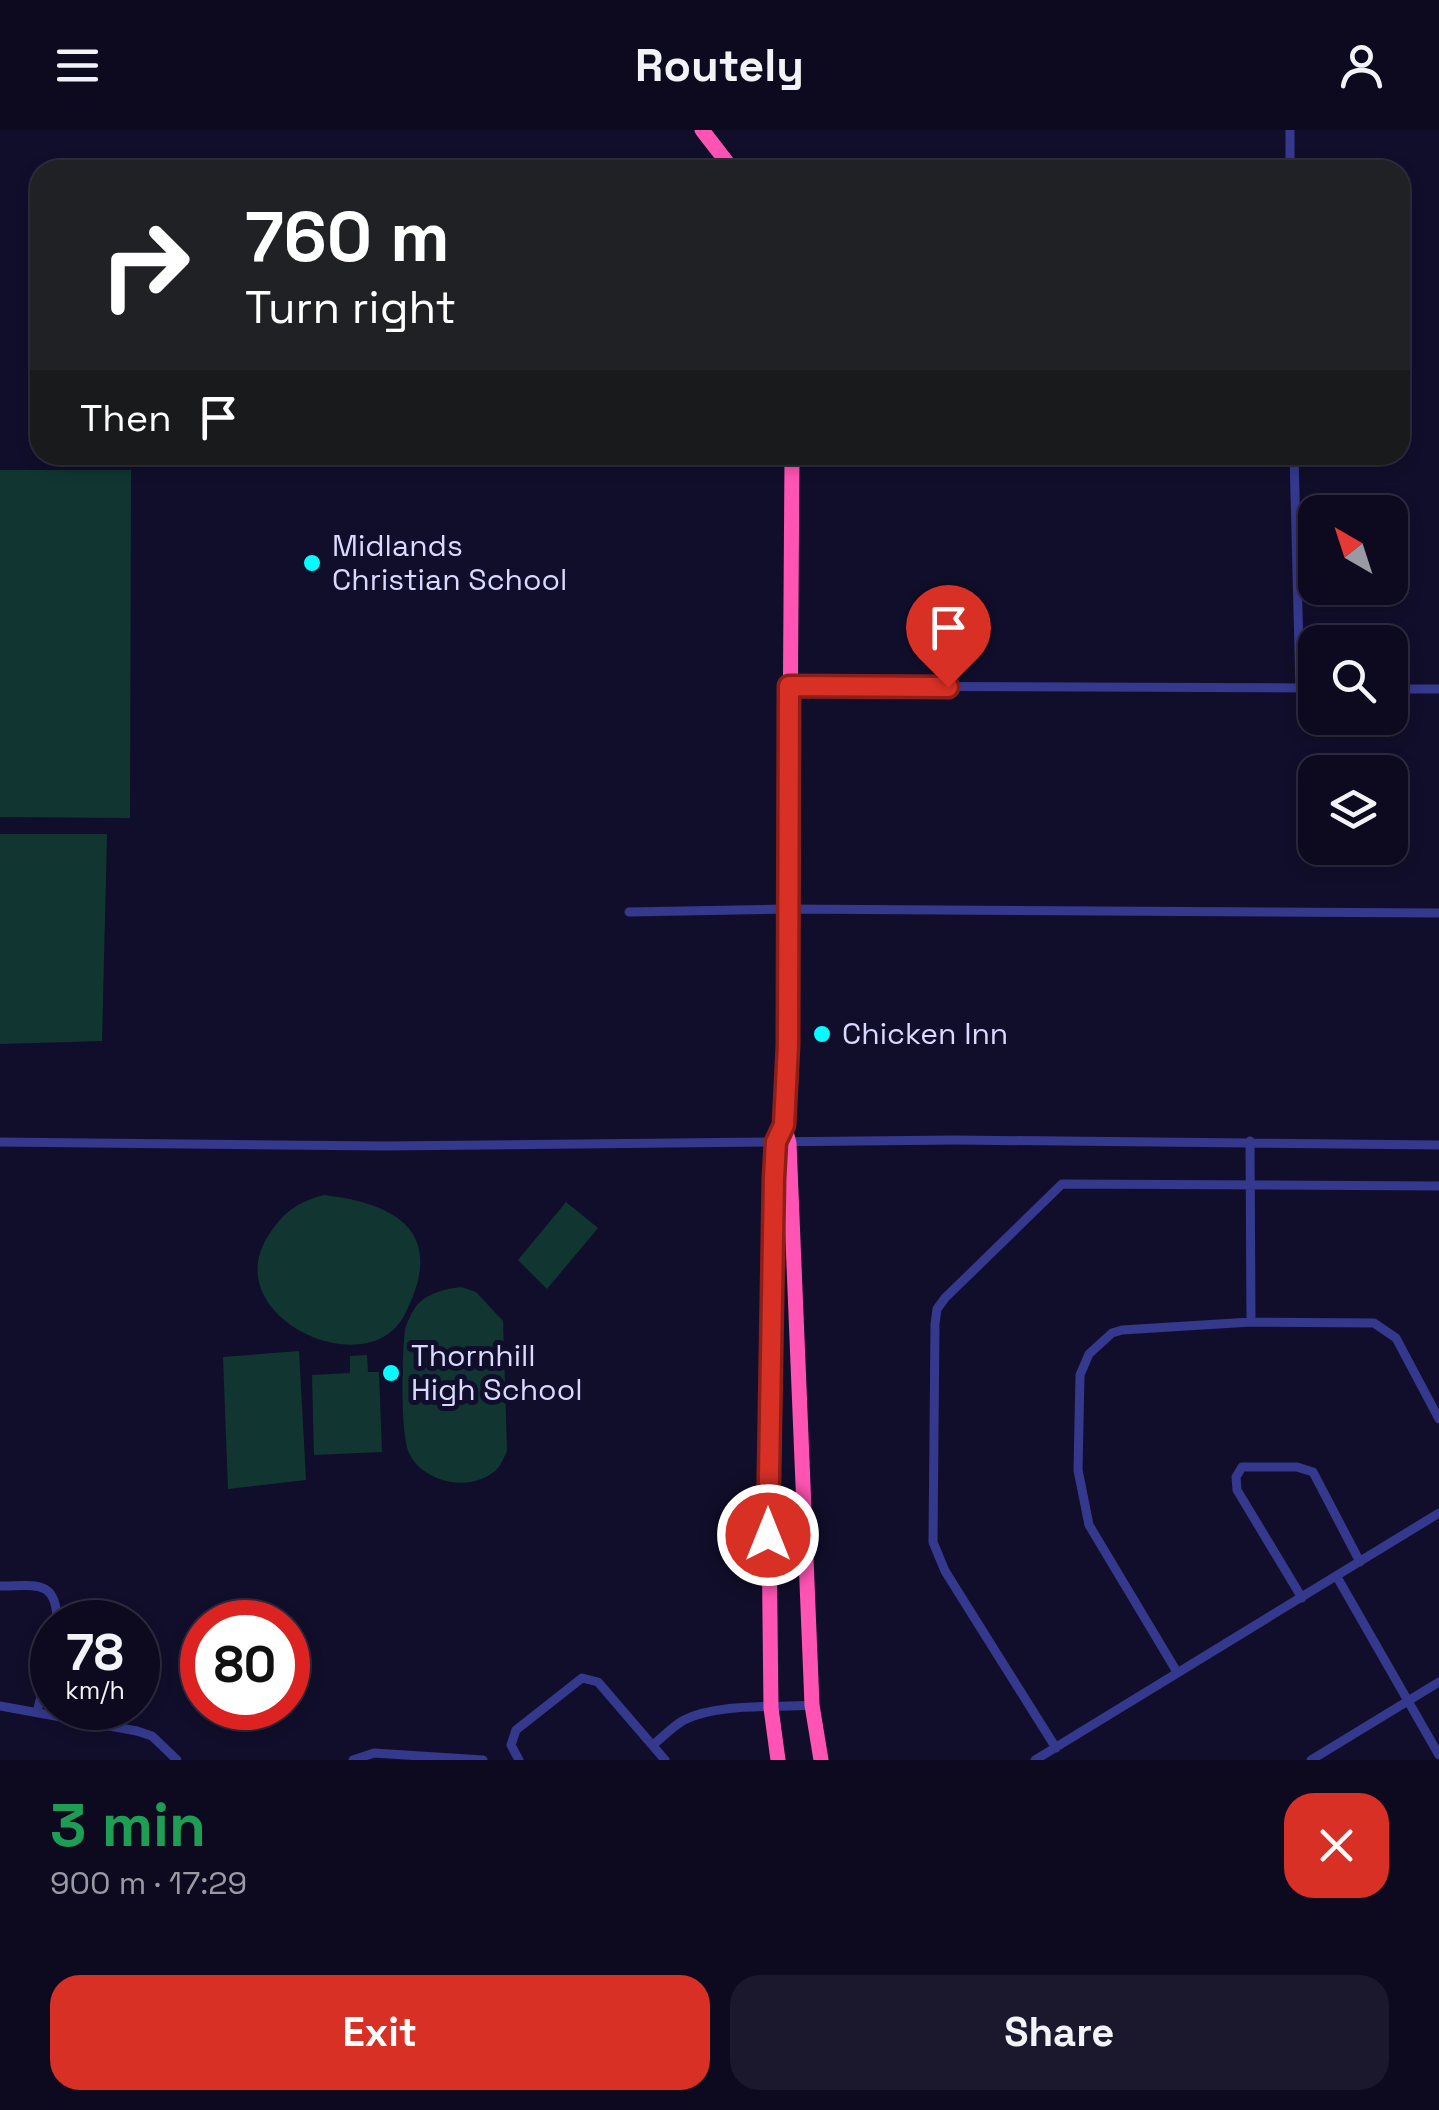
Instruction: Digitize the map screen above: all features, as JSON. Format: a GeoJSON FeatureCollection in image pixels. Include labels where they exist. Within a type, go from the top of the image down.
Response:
{"type":"FeatureCollection","features":[{"type":"Feature","properties":{"kind":"highway"},"geometry":{"type":"LineString","coordinates":[[708,132],[727,160]]}},
{"type":"Feature","properties":{"kind":"highway"},"geometry":{"type":"LineString","coordinates":[[778,1760],[770,1708],[768,1439],[784,1125],[792,465]]}},
{"type":"Feature","properties":{"kind":"highway"},"geometry":{"type":"LineString","coordinates":[[782,1142],[812,1705],[821,1760]]}},
{"type":"Feature","properties":{"kind":"street"},"geometry":{"type":"LineString","coordinates":[[1290,130],[1290,160]]}},
{"type":"Feature","properties":{"kind":"street"},"geometry":{"type":"LineString","coordinates":[[1294,465],[1298,625]]}},
{"type":"Feature","properties":{"kind":"street"},"geometry":{"type":"LineString","coordinates":[[789,686],[1298,688]]}},
{"type":"Feature","properties":{"kind":"street"},"geometry":{"type":"LineString","coordinates":[[1408,689],[1439,689]]}},
{"type":"Feature","properties":{"kind":"street"},"geometry":{"type":"LineString","coordinates":[[629,912],[788,909],[1439,913]]}},
{"type":"Feature","properties":{"kind":"street"},"geometry":{"type":"LineString","coordinates":[[0,1142],[365,1146],[782,1142],[1439,1145]]}},
{"type":"Feature","properties":{"kind":"street"},"geometry":{"type":"LineString","coordinates":[[1250,1142],[1251,1322]]}},
{"type":"Feature","properties":{"kind":"street"},"geometry":{"type":"LineString","coordinates":[[1056,1748],[945,1571],[933,1542],[930,1512],[937,1309],[1062,1184],[1439,1186]]}},
{"type":"Feature","properties":{"kind":"street"},"geometry":{"type":"LineString","coordinates":[[1178,1672],[1089,1525],[1084,1510],[1078,1470],[1080,1375],[1088,1354],[1112,1333],[1122,1330],[1251,1322],[1374,1322],[1396,1338],[1439,1419]]}},
{"type":"Feature","properties":{"kind":"street"},"geometry":{"type":"LineString","coordinates":[[1302,1598],[1237,1490],[1236,1477],[1242,1468],[1297,1467],[1313,1472],[1360,1562]]}},
{"type":"Feature","properties":{"kind":"street"},"geometry":{"type":"LineString","coordinates":[[1035,1760],[1439,1513]]}},
{"type":"Feature","properties":{"kind":"street"},"geometry":{"type":"LineString","coordinates":[[1337,1576],[1439,1756]]}},
{"type":"Feature","properties":{"kind":"street"},"geometry":{"type":"LineString","coordinates":[[0,1586],[43,1586],[54,1600]]}},
{"type":"Feature","properties":{"kind":"street"},"geometry":{"type":"LineString","coordinates":[[519,1760],[511,1745],[516,1730],[582,1678],[598,1682],[664,1760]]}},
{"type":"Feature","properties":{"kind":"street"},"geometry":{"type":"LineString","coordinates":[[1311,1760],[1439,1682]]}},
{"type":"Feature","properties":{"kind":"street"},"geometry":{"type":"LineString","coordinates":[[653,1745],[687,1718],[739,1708],[812,1705]]}},
{"type":"Feature","properties":{"kind":"street"},"geometry":{"type":"LineString","coordinates":[[0,1706],[30,1710]]}},
{"type":"Feature","properties":{"kind":"street"},"geometry":{"type":"LineString","coordinates":[[132,1730],[152,1736],[177,1760]]}},
{"type":"Feature","properties":{"kind":"street"},"geometry":{"type":"LineString","coordinates":[[354,1760],[374,1752],[482,1760]]}},
{"type":"Feature","properties":{"kind":"green space"},"geometry":{"type":"Polygon","coordinates":[[[0,470],[131,470],[130,818],[0,817],[0,470]]]}},
{"type":"Feature","properties":{"kind":"green space"},"geometry":{"type":"Polygon","coordinates":[[[0,834],[107,834],[102,1041],[0,1044],[0,834]]]}},
{"type":"Feature","properties":{"kind":"green space"},"geometry":{"type":"Polygon","coordinates":[[[324,1195],[351,1199],[394,1216],[408,1228],[417,1244],[420,1263],[405,1314],[386,1335],[360,1344],[331,1343],[302,1332],[278,1314],[262,1291],[258,1263],[270,1233],[293,1208],[324,1195]]]}},
{"type":"Feature","properties":{"kind":"green space"},"geometry":{"type":"Polygon","coordinates":[[[566,1202],[598,1228],[547,1289],[518,1260],[566,1202]]]}},
{"type":"Feature","properties":{"kind":"green space"},"geometry":{"type":"Polygon","coordinates":[[[461,1287],[476,1292],[503,1321],[507,1451],[501,1464],[486,1477],[461,1483],[425,1472],[409,1453],[402,1393],[405,1330],[412,1312],[428,1296],[461,1287]]]}},
{"type":"Feature","properties":{"kind":"green space"},"geometry":{"type":"Polygon","coordinates":[[[299,1351],[306,1480],[228,1489],[223,1357],[299,1351]]]}},
{"type":"Feature","properties":{"kind":"green space"},"geometry":{"type":"Polygon","coordinates":[[[367,1355],[368,1372],[379,1372],[382,1452],[314,1455],[312,1375],[350,1373],[350,1356],[367,1355]]]}},
{"type":"Feature","properties":{"kind":"place","name":"Midlands Christian School"},"geometry":{"type":"Point","coordinates":[312,563]}},
{"type":"Feature","properties":{"kind":"place","name":"Chicken Inn"},"geometry":{"type":"Point","coordinates":[822,1034]}},
{"type":"Feature","properties":{"kind":"place","name":"Thornhill High School"},"geometry":{"type":"Point","coordinates":[391,1373]}},
{"type":"Feature","properties":{"kind":"route"},"geometry":{"type":"LineString","coordinates":[[768,1535],[774,1178],[776,1142],[784,1125],[788,1045],[789,686],[948,687]]}}]}
